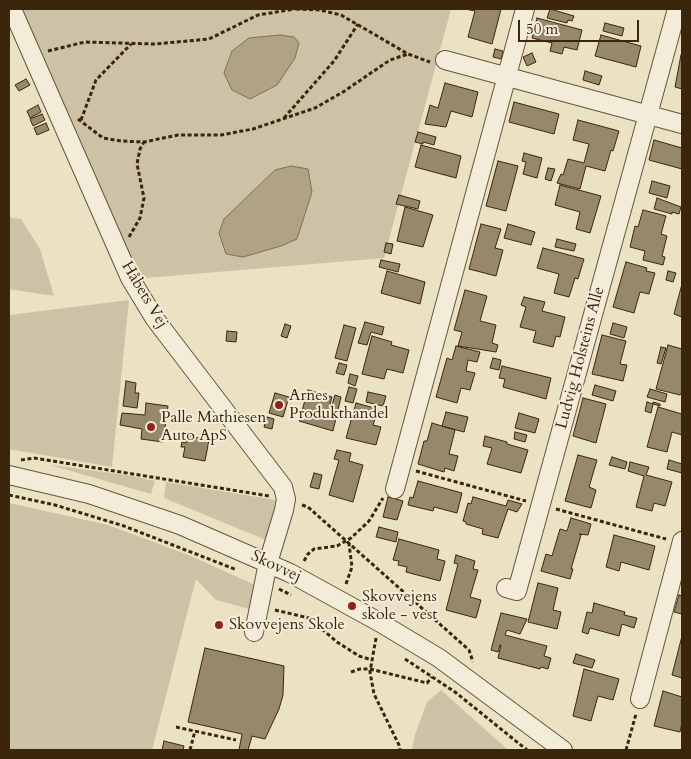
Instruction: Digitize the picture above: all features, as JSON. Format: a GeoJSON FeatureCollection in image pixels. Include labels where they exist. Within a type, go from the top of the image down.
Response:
{"type":"FeatureCollection","features":[{"type":"Feature","properties":{"kind":"street","name":"Håbets Vej"},"geometry":{"type":"LineString","coordinates":[[12,9],[130,278],[155,319],[283,487],[286,499]]}},
{"type":"Feature","properties":{"kind":"street"},"geometry":{"type":"LineString","coordinates":[[395,489],[525,9]]}},
{"type":"Feature","properties":{"kind":"street","name":"Ludvig Holsteins Alle"},"geometry":{"type":"LineString","coordinates":[[506,588],[517,591],[677,9]]}},
{"type":"Feature","properties":{"kind":"street"},"geometry":{"type":"LineString","coordinates":[[445,60],[682,124]]}},
{"type":"Feature","properties":{"kind":"street","name":"Skovvej"},"geometry":{"type":"LineString","coordinates":[[12,468],[180,525],[268,563],[352,606],[439,658],[563,750]]}},
{"type":"Feature","properties":{"kind":"street"},"geometry":{"type":"LineString","coordinates":[[254,632],[268,563],[280,528],[286,499]]}},
{"type":"Feature","properties":{"kind":"street"},"geometry":{"type":"LineString","coordinates":[[640,699],[682,541]]}},
{"type":"Feature","properties":{"kind":"street","name":"Skovvej"},"geometry":{"type":"LineString","coordinates":[[517,715],[552,750]]}},
{"type":"Feature","properties":{"kind":"path"},"geometry":{"type":"LineString","coordinates":[[32,55],[85,42],[155,44],[209,39],[258,15],[296,9],[320,10],[341,14],[408,54],[433,64],[445,60]]}},
{"type":"Feature","properties":{"kind":"path"},"geometry":{"type":"LineString","coordinates":[[284,118],[334,61],[358,24]]}},
{"type":"Feature","properties":{"kind":"path"},"geometry":{"type":"LineString","coordinates":[[80,120],[96,80],[132,44]]}},
{"type":"Feature","properties":{"kind":"path"},"geometry":{"type":"LineString","coordinates":[[58,113],[80,120],[103,138],[144,142],[178,136],[221,134],[253,129],[315,108],[343,92],[390,60],[408,54]]}},
{"type":"Feature","properties":{"kind":"path"},"geometry":{"type":"LineString","coordinates":[[120,255],[140,218],[144,198],[137,164],[140,149],[144,142]]}},
{"type":"Feature","properties":{"kind":"path"},"geometry":{"type":"LineString","coordinates":[[12,468],[34,458],[286,499],[308,507],[469,650],[474,664]]}},
{"type":"Feature","properties":{"kind":"path"},"geometry":{"type":"LineString","coordinates":[[346,584],[352,568],[348,543],[369,521],[386,493],[395,489]]}},
{"type":"Feature","properties":{"kind":"path"},"geometry":{"type":"LineString","coordinates":[[9,495],[124,526],[178,546],[265,583]]}},
{"type":"Feature","properties":{"kind":"path"},"geometry":{"type":"LineString","coordinates":[[304,561],[314,549],[348,543]]}},
{"type":"Feature","properties":{"kind":"path"},"geometry":{"type":"LineString","coordinates":[[259,607],[309,618],[337,642],[358,656],[372,660]]}},
{"type":"Feature","properties":{"kind":"path"},"geometry":{"type":"LineString","coordinates":[[383,645],[376,640],[370,669],[374,694],[400,750]]}},
{"type":"Feature","properties":{"kind":"path"},"geometry":{"type":"LineString","coordinates":[[403,658],[455,692],[526,750]]}},
{"type":"Feature","properties":{"kind":"path"},"geometry":{"type":"LineString","coordinates":[[351,672],[360,669],[370,669],[427,683],[432,677]]}},
{"type":"Feature","properties":{"kind":"path"},"geometry":{"type":"LineString","coordinates":[[626,750],[640,699]]}},
{"type":"Feature","properties":{"kind":"path"},"geometry":{"type":"LineString","coordinates":[[176,727],[236,740]]}},
{"type":"Feature","properties":{"kind":"path"},"geometry":{"type":"LineString","coordinates":[[190,750],[195,731]]}},
{"type":"Feature","properties":{"kind":"shaded area"},"geometry":{"type":"Polygon","coordinates":[[[19,9],[451,9],[384,258],[134,279],[19,9]]]}},
{"type":"Feature","properties":{"kind":"shaded area"},"geometry":{"type":"Polygon","coordinates":[[[280,35],[294,37],[299,43],[295,58],[277,85],[250,99],[232,90],[224,73],[232,51],[249,38],[280,35]]]}},
{"type":"Feature","properties":{"kind":"shaded area"},"geometry":{"type":"Polygon","coordinates":[[[291,166],[308,169],[312,192],[297,239],[281,246],[243,257],[226,254],[219,233],[224,219],[275,170],[291,166]]]}},
{"type":"Feature","properties":{"kind":"shaded area"},"geometry":{"type":"Polygon","coordinates":[[[9,217],[21,219],[40,249],[54,296],[9,289],[9,217]]]}},
{"type":"Feature","properties":{"kind":"shaded area"},"geometry":{"type":"Polygon","coordinates":[[[129,300],[112,467],[9,449],[9,315],[129,300]]]}},
{"type":"Feature","properties":{"kind":"shaded area"},"geometry":{"type":"Polygon","coordinates":[[[50,465],[127,475],[155,481],[151,494],[50,465]]]}},
{"type":"Feature","properties":{"kind":"shaded area"},"geometry":{"type":"Polygon","coordinates":[[[166,482],[276,500],[266,540],[164,498],[166,482]]]}},
{"type":"Feature","properties":{"kind":"shaded area"},"geometry":{"type":"Polygon","coordinates":[[[9,503],[108,525],[191,556],[255,585],[249,609],[216,600],[196,579],[152,750],[9,750],[9,503]]]}},
{"type":"Feature","properties":{"kind":"shaded area"},"geometry":{"type":"Polygon","coordinates":[[[441,690],[508,750],[412,750],[415,735],[427,702],[441,690]]]}},
{"type":"Feature","properties":{"kind":"building"},"geometry":{"type":"Polygon","coordinates":[[[465,9],[501,9],[492,44],[468,37],[475,11],[465,9]]]}},
{"type":"Feature","properties":{"kind":"building"},"geometry":{"type":"Polygon","coordinates":[[[550,9],[574,16],[572,21],[568,20],[567,23],[547,18],[550,9]]]}},
{"type":"Feature","properties":{"kind":"building"},"geometry":{"type":"Polygon","coordinates":[[[537,18],[582,30],[577,50],[564,47],[562,54],[550,51],[552,43],[532,38],[537,18]]]}},
{"type":"Feature","properties":{"kind":"building"},"geometry":{"type":"Polygon","coordinates":[[[605,23],[624,28],[622,36],[603,31],[605,23]]]}},
{"type":"Feature","properties":{"kind":"building"},"geometry":{"type":"Polygon","coordinates":[[[601,35],[641,46],[636,67],[595,56],[601,35]]]}},
{"type":"Feature","properties":{"kind":"building"},"geometry":{"type":"Polygon","coordinates":[[[495,49],[503,51],[501,59],[493,57],[495,49]]]}},
{"type":"Feature","properties":{"kind":"building"},"geometry":{"type":"Polygon","coordinates":[[[532,53],[536,62],[527,66],[523,57],[532,53]]]}},
{"type":"Feature","properties":{"kind":"building"},"geometry":{"type":"Polygon","coordinates":[[[682,55],[682,89],[675,87],[682,55]]]}},
{"type":"Feature","properties":{"kind":"building"},"geometry":{"type":"Polygon","coordinates":[[[585,71],[602,76],[599,85],[583,80],[585,71]]]}},
{"type":"Feature","properties":{"kind":"building"},"geometry":{"type":"Polygon","coordinates":[[[26,79],[30,85],[19,91],[15,85],[26,79]]]}},
{"type":"Feature","properties":{"kind":"building"},"geometry":{"type":"Polygon","coordinates":[[[445,83],[478,92],[472,117],[451,111],[446,127],[425,124],[430,105],[438,108],[445,83]]]}},
{"type":"Feature","properties":{"kind":"building"},"geometry":{"type":"Polygon","coordinates":[[[514,102],[559,114],[554,134],[509,122],[514,102]]]}},
{"type":"Feature","properties":{"kind":"building"},"geometry":{"type":"Polygon","coordinates":[[[38,105],[41,112],[30,118],[27,111],[38,105]]]}},
{"type":"Feature","properties":{"kind":"building"},"geometry":{"type":"Polygon","coordinates":[[[42,114],[45,120],[33,126],[30,119],[42,114]]]}},
{"type":"Feature","properties":{"kind":"building"},"geometry":{"type":"Polygon","coordinates":[[[578,120],[619,131],[605,171],[586,166],[580,189],[557,183],[561,174],[563,175],[568,159],[584,163],[589,144],[573,140],[578,120]]]}},
{"type":"Feature","properties":{"kind":"building"},"geometry":{"type":"Polygon","coordinates":[[[46,123],[49,130],[37,135],[34,128],[46,123]]]}},
{"type":"Feature","properties":{"kind":"building"},"geometry":{"type":"Polygon","coordinates":[[[418,132],[436,137],[434,145],[415,142],[418,132]]]}},
{"type":"Feature","properties":{"kind":"building"},"geometry":{"type":"Polygon","coordinates":[[[654,140],[682,148],[682,169],[649,160],[654,140]]]}},
{"type":"Feature","properties":{"kind":"building"},"geometry":{"type":"Polygon","coordinates":[[[421,145],[461,156],[456,178],[415,167],[421,145]]]}},
{"type":"Feature","properties":{"kind":"building"},"geometry":{"type":"Polygon","coordinates":[[[524,153],[542,158],[537,178],[523,174],[526,162],[522,161],[524,153]]]}},
{"type":"Feature","properties":{"kind":"building"},"geometry":{"type":"Polygon","coordinates":[[[498,161],[518,166],[506,211],[486,206],[498,161]]]}},
{"type":"Feature","properties":{"kind":"building"},"geometry":{"type":"Polygon","coordinates":[[[548,168],[555,169],[551,181],[545,179],[548,168]]]}},
{"type":"Feature","properties":{"kind":"building"},"geometry":{"type":"Polygon","coordinates":[[[652,181],[670,186],[667,198],[649,193],[652,181]]]}},
{"type":"Feature","properties":{"kind":"building"},"geometry":{"type":"Polygon","coordinates":[[[560,185],[601,196],[590,233],[576,229],[580,212],[555,205],[560,185]]]}},
{"type":"Feature","properties":{"kind":"building"},"geometry":{"type":"Polygon","coordinates":[[[399,195],[420,201],[418,209],[396,204],[399,195]]]}},
{"type":"Feature","properties":{"kind":"building"},"geometry":{"type":"Polygon","coordinates":[[[657,198],[681,207],[679,214],[654,209],[657,198]]]}},
{"type":"Feature","properties":{"kind":"building"},"geometry":{"type":"Polygon","coordinates":[[[405,207],[433,215],[423,247],[397,241],[405,207]]]}},
{"type":"Feature","properties":{"kind":"building"},"geometry":{"type":"Polygon","coordinates":[[[643,210],[666,216],[661,234],[667,236],[662,256],[665,257],[663,265],[643,260],[645,251],[630,247],[635,226],[638,227],[643,210]]]}},
{"type":"Feature","properties":{"kind":"building"},"geometry":{"type":"Polygon","coordinates":[[[481,224],[501,229],[495,248],[503,250],[496,276],[469,269],[481,224]]]}},
{"type":"Feature","properties":{"kind":"building"},"geometry":{"type":"Polygon","coordinates":[[[508,224],[535,232],[531,245],[504,238],[508,224]]]}},
{"type":"Feature","properties":{"kind":"building"},"geometry":{"type":"Polygon","coordinates":[[[557,239],[576,244],[574,251],[555,247],[557,239]]]}},
{"type":"Feature","properties":{"kind":"building"},"geometry":{"type":"Polygon","coordinates":[[[386,243],[393,244],[391,254],[384,252],[386,243]]]}},
{"type":"Feature","properties":{"kind":"building"},"geometry":{"type":"Polygon","coordinates":[[[543,248],[584,259],[578,279],[575,278],[569,297],[554,293],[559,274],[537,268],[543,248]]]}},
{"type":"Feature","properties":{"kind":"building"},"geometry":{"type":"Polygon","coordinates":[[[381,260],[400,264],[398,272],[379,267],[381,260]]]}},
{"type":"Feature","properties":{"kind":"building"},"geometry":{"type":"Polygon","coordinates":[[[626,262],[647,268],[646,271],[655,273],[649,294],[640,292],[634,313],[613,307],[626,262]]]}},
{"type":"Feature","properties":{"kind":"building"},"geometry":{"type":"Polygon","coordinates":[[[387,271],[425,282],[420,304],[381,293],[387,271]]]}},
{"type":"Feature","properties":{"kind":"building"},"geometry":{"type":"Polygon","coordinates":[[[668,271],[676,273],[673,282],[666,280],[668,271]]]}},
{"type":"Feature","properties":{"kind":"building"},"geometry":{"type":"Polygon","coordinates":[[[682,284],[682,317],[674,314],[682,284]]]}},
{"type":"Feature","properties":{"kind":"building"},"geometry":{"type":"Polygon","coordinates":[[[465,290],[487,296],[480,321],[496,325],[492,343],[498,345],[496,352],[458,346],[462,332],[454,330],[465,290]]]}},
{"type":"Feature","properties":{"kind":"building"},"geometry":{"type":"Polygon","coordinates":[[[524,297],[545,302],[542,311],[565,317],[560,337],[556,336],[553,347],[533,342],[536,331],[520,327],[526,307],[521,305],[524,297]]]}},
{"type":"Feature","properties":{"kind":"building"},"geometry":{"type":"Polygon","coordinates":[[[365,322],[384,327],[382,335],[371,332],[367,345],[358,343],[365,322]]]}},
{"type":"Feature","properties":{"kind":"building"},"geometry":{"type":"Polygon","coordinates":[[[613,323],[627,327],[624,338],[610,334],[613,323]]]}},
{"type":"Feature","properties":{"kind":"building"},"geometry":{"type":"Polygon","coordinates":[[[285,324],[291,326],[287,338],[281,336],[285,324]]]}},
{"type":"Feature","properties":{"kind":"building"},"geometry":{"type":"Polygon","coordinates":[[[344,325],[356,328],[347,361],[335,358],[344,325]]]}},
{"type":"Feature","properties":{"kind":"building"},"geometry":{"type":"Polygon","coordinates":[[[227,331],[237,332],[236,342],[226,341],[227,331]]]}},
{"type":"Feature","properties":{"kind":"building"},"geometry":{"type":"Polygon","coordinates":[[[602,335],[626,341],[620,364],[627,365],[623,381],[592,374],[602,335]]]}},
{"type":"Feature","properties":{"kind":"building"},"geometry":{"type":"Polygon","coordinates":[[[372,336],[392,342],[391,345],[409,350],[403,373],[387,369],[384,379],[362,374],[372,336]]]}},
{"type":"Feature","properties":{"kind":"building"},"geometry":{"type":"Polygon","coordinates":[[[668,345],[682,349],[682,393],[680,395],[656,389],[668,345]]]}},
{"type":"Feature","properties":{"kind":"building"},"geometry":{"type":"Polygon","coordinates":[[[456,346],[480,352],[477,362],[468,360],[466,371],[475,373],[470,390],[461,388],[457,403],[436,397],[447,358],[452,360],[456,346]]]}},
{"type":"Feature","properties":{"kind":"building"},"geometry":{"type":"Polygon","coordinates":[[[661,347],[666,348],[661,364],[657,363],[661,347]]]}},
{"type":"Feature","properties":{"kind":"building"},"geometry":{"type":"Polygon","coordinates":[[[493,358],[501,360],[499,370],[490,368],[493,358]]]}},
{"type":"Feature","properties":{"kind":"building"},"geometry":{"type":"Polygon","coordinates":[[[339,363],[347,365],[344,375],[336,373],[339,363]]]}},
{"type":"Feature","properties":{"kind":"building"},"geometry":{"type":"Polygon","coordinates":[[[502,366],[551,378],[546,399],[503,387],[505,379],[499,378],[502,366]]]}},
{"type":"Feature","properties":{"kind":"building"},"geometry":{"type":"Polygon","coordinates":[[[350,374],[358,376],[355,386],[348,383],[350,374]]]}},
{"type":"Feature","properties":{"kind":"building"},"geometry":{"type":"Polygon","coordinates":[[[126,381],[136,383],[135,393],[139,393],[137,408],[123,406],[126,381]]]}},
{"type":"Feature","properties":{"kind":"building"},"geometry":{"type":"Polygon","coordinates":[[[595,385],[616,391],[613,401],[592,395],[595,385]]]}},
{"type":"Feature","properties":{"kind":"building"},"geometry":{"type":"Polygon","coordinates":[[[349,387],[357,389],[353,403],[345,401],[349,387]]]}},
{"type":"Feature","properties":{"kind":"building"},"geometry":{"type":"Polygon","coordinates":[[[650,389],[667,394],[665,402],[647,397],[650,389]]]}},
{"type":"Feature","properties":{"kind":"building"},"geometry":{"type":"Polygon","coordinates":[[[308,390],[332,397],[330,404],[332,405],[335,395],[341,397],[333,431],[299,421],[308,390]]]}},
{"type":"Feature","properties":{"kind":"building"},"geometry":{"type":"Polygon","coordinates":[[[368,392],[386,396],[383,406],[366,402],[368,392]]]}},
{"type":"Feature","properties":{"kind":"building","name":"Arnes Produkthandel"},"geometry":{"type":"Polygon","coordinates":[[[275,393],[289,397],[283,417],[269,413],[275,393]]]}},
{"type":"Feature","properties":{"kind":"building"},"geometry":{"type":"Polygon","coordinates":[[[583,398],[606,404],[596,443],[573,436],[583,398]]]}},
{"type":"Feature","properties":{"kind":"building"},"geometry":{"type":"Polygon","coordinates":[[[647,402],[653,404],[651,413],[645,411],[647,402]]]}},
{"type":"Feature","properties":{"kind":"building"},"geometry":{"type":"Polygon","coordinates":[[[146,403],[168,406],[163,442],[141,439],[142,429],[120,425],[122,413],[145,415],[146,403]]]}},
{"type":"Feature","properties":{"kind":"building"},"geometry":{"type":"Polygon","coordinates":[[[356,403],[378,409],[373,425],[381,427],[376,445],[346,438],[356,403]]]}},
{"type":"Feature","properties":{"kind":"building"},"geometry":{"type":"Polygon","coordinates":[[[658,407],[682,414],[682,435],[672,432],[667,452],[647,447],[658,407]]]}},
{"type":"Feature","properties":{"kind":"building"},"geometry":{"type":"Polygon","coordinates":[[[446,412],[468,417],[464,432],[442,426],[446,412]]]}},
{"type":"Feature","properties":{"kind":"building"},"geometry":{"type":"Polygon","coordinates":[[[519,413],[539,419],[535,433],[515,428],[519,413]]]}},
{"type":"Feature","properties":{"kind":"building"},"geometry":{"type":"Polygon","coordinates":[[[267,417],[274,419],[272,429],[264,427],[267,417]]]}},
{"type":"Feature","properties":{"kind":"building"},"geometry":{"type":"Polygon","coordinates":[[[432,423],[455,430],[449,454],[458,456],[454,471],[445,468],[444,472],[418,464],[424,441],[427,441],[432,423]]]}},
{"type":"Feature","properties":{"kind":"building"},"geometry":{"type":"Polygon","coordinates":[[[515,432],[527,435],[525,442],[514,439],[515,432]]]}},
{"type":"Feature","properties":{"kind":"building"},"geometry":{"type":"Polygon","coordinates":[[[187,436],[209,440],[205,461],[183,457],[185,447],[181,447],[182,442],[186,443],[187,436]]]}},
{"type":"Feature","properties":{"kind":"building"},"geometry":{"type":"Polygon","coordinates":[[[485,436],[528,450],[521,473],[487,464],[492,448],[483,446],[485,436]]]}},
{"type":"Feature","properties":{"kind":"building"},"geometry":{"type":"Polygon","coordinates":[[[337,450],[351,453],[349,461],[363,465],[353,502],[329,495],[339,460],[334,459],[337,450]]]}},
{"type":"Feature","properties":{"kind":"building"},"geometry":{"type":"Polygon","coordinates":[[[578,455],[597,460],[589,487],[596,490],[591,508],[565,501],[578,455]]]}},
{"type":"Feature","properties":{"kind":"building"},"geometry":{"type":"Polygon","coordinates":[[[612,457],[627,462],[625,469],[609,465],[612,457]]]}},
{"type":"Feature","properties":{"kind":"building"},"geometry":{"type":"Polygon","coordinates":[[[669,460],[682,464],[682,473],[667,469],[669,460]]]}},
{"type":"Feature","properties":{"kind":"building"},"geometry":{"type":"Polygon","coordinates":[[[630,462],[649,467],[646,475],[672,482],[665,506],[654,503],[652,511],[636,507],[644,476],[628,471],[630,462]]]}},
{"type":"Feature","properties":{"kind":"building"},"geometry":{"type":"Polygon","coordinates":[[[314,473],[322,475],[319,489],[310,487],[314,473]]]}},
{"type":"Feature","properties":{"kind":"building"},"geometry":{"type":"Polygon","coordinates":[[[418,481],[462,493],[457,513],[434,507],[433,511],[408,505],[410,497],[413,498],[418,481]]]}},
{"type":"Feature","properties":{"kind":"building"},"geometry":{"type":"Polygon","coordinates":[[[388,497],[403,501],[397,520],[383,517],[388,497]]]}},
{"type":"Feature","properties":{"kind":"building"},"geometry":{"type":"Polygon","coordinates":[[[473,497],[506,506],[508,500],[522,504],[517,512],[508,509],[498,538],[482,534],[483,529],[466,524],[463,521],[468,503],[471,504],[473,497]]]}},
{"type":"Feature","properties":{"kind":"building"},"geometry":{"type":"Polygon","coordinates":[[[571,518],[591,524],[588,535],[579,534],[581,535],[570,579],[541,571],[546,554],[552,556],[560,529],[567,531],[571,518]]]}},
{"type":"Feature","properties":{"kind":"building"},"geometry":{"type":"Polygon","coordinates":[[[379,527],[398,532],[396,542],[376,537],[379,527]]]}},
{"type":"Feature","properties":{"kind":"building"},"geometry":{"type":"Polygon","coordinates":[[[614,535],[655,546],[649,570],[621,562],[619,571],[606,567],[614,535]]]}},
{"type":"Feature","properties":{"kind":"building"},"geometry":{"type":"Polygon","coordinates":[[[399,539],[439,550],[437,559],[445,561],[440,581],[406,572],[407,567],[398,565],[399,561],[393,560],[399,539]]]}},
{"type":"Feature","properties":{"kind":"building"},"geometry":{"type":"Polygon","coordinates":[[[456,555],[475,561],[473,569],[478,570],[470,597],[481,600],[476,618],[446,610],[458,564],[454,563],[456,555]]]}},
{"type":"Feature","properties":{"kind":"building"},"geometry":{"type":"Polygon","coordinates":[[[538,583],[558,588],[553,610],[561,612],[557,629],[528,622],[538,583]]]}},
{"type":"Feature","properties":{"kind":"building"},"geometry":{"type":"Polygon","coordinates":[[[679,595],[682,596],[682,614],[674,612],[679,595]]]}},
{"type":"Feature","properties":{"kind":"building"},"geometry":{"type":"Polygon","coordinates":[[[594,603],[625,612],[624,615],[637,618],[634,628],[622,624],[619,636],[590,628],[588,634],[582,632],[587,612],[592,613],[594,603]]]}},
{"type":"Feature","properties":{"kind":"building"},"geometry":{"type":"Polygon","coordinates":[[[501,613],[527,619],[520,634],[507,630],[505,635],[547,646],[544,656],[551,658],[548,669],[541,667],[540,669],[498,658],[501,645],[498,652],[491,650],[501,613]]]}},
{"type":"Feature","properties":{"kind":"building"},"geometry":{"type":"Polygon","coordinates":[[[682,636],[682,678],[672,675],[682,636]]]}},
{"type":"Feature","properties":{"kind":"building"},"geometry":{"type":"Polygon","coordinates":[[[205,648],[284,666],[283,695],[279,709],[265,739],[252,736],[248,750],[239,750],[242,734],[188,722],[205,648]]]}},
{"type":"Feature","properties":{"kind":"building"},"geometry":{"type":"Polygon","coordinates":[[[576,654],[595,660],[592,668],[573,663],[576,654]]]}},
{"type":"Feature","properties":{"kind":"building"},"geometry":{"type":"Polygon","coordinates":[[[584,669],[619,679],[613,700],[598,696],[591,721],[573,716],[584,669]]]}},
{"type":"Feature","properties":{"kind":"building"},"geometry":{"type":"Polygon","coordinates":[[[663,691],[682,697],[680,732],[654,726],[663,691]]]}},
{"type":"Feature","properties":{"kind":"building"},"geometry":{"type":"Polygon","coordinates":[[[164,741],[184,746],[183,750],[162,750],[164,741]]]}},
{"type":"Feature","properties":{"kind":"place","name":"Arnes Produkthandel"},"geometry":{"type":"Point","coordinates":[279,405]}},
{"type":"Feature","properties":{"kind":"place","name":"Palle Mathiesen Auto ApS"},"geometry":{"type":"Point","coordinates":[151,427]}},
{"type":"Feature","properties":{"kind":"place","name":"Skovvejens skole - vest"},"geometry":{"type":"Point","coordinates":[352,606]}},
{"type":"Feature","properties":{"kind":"place","name":"Skovvejens Skole"},"geometry":{"type":"Point","coordinates":[219,625]}}]}
